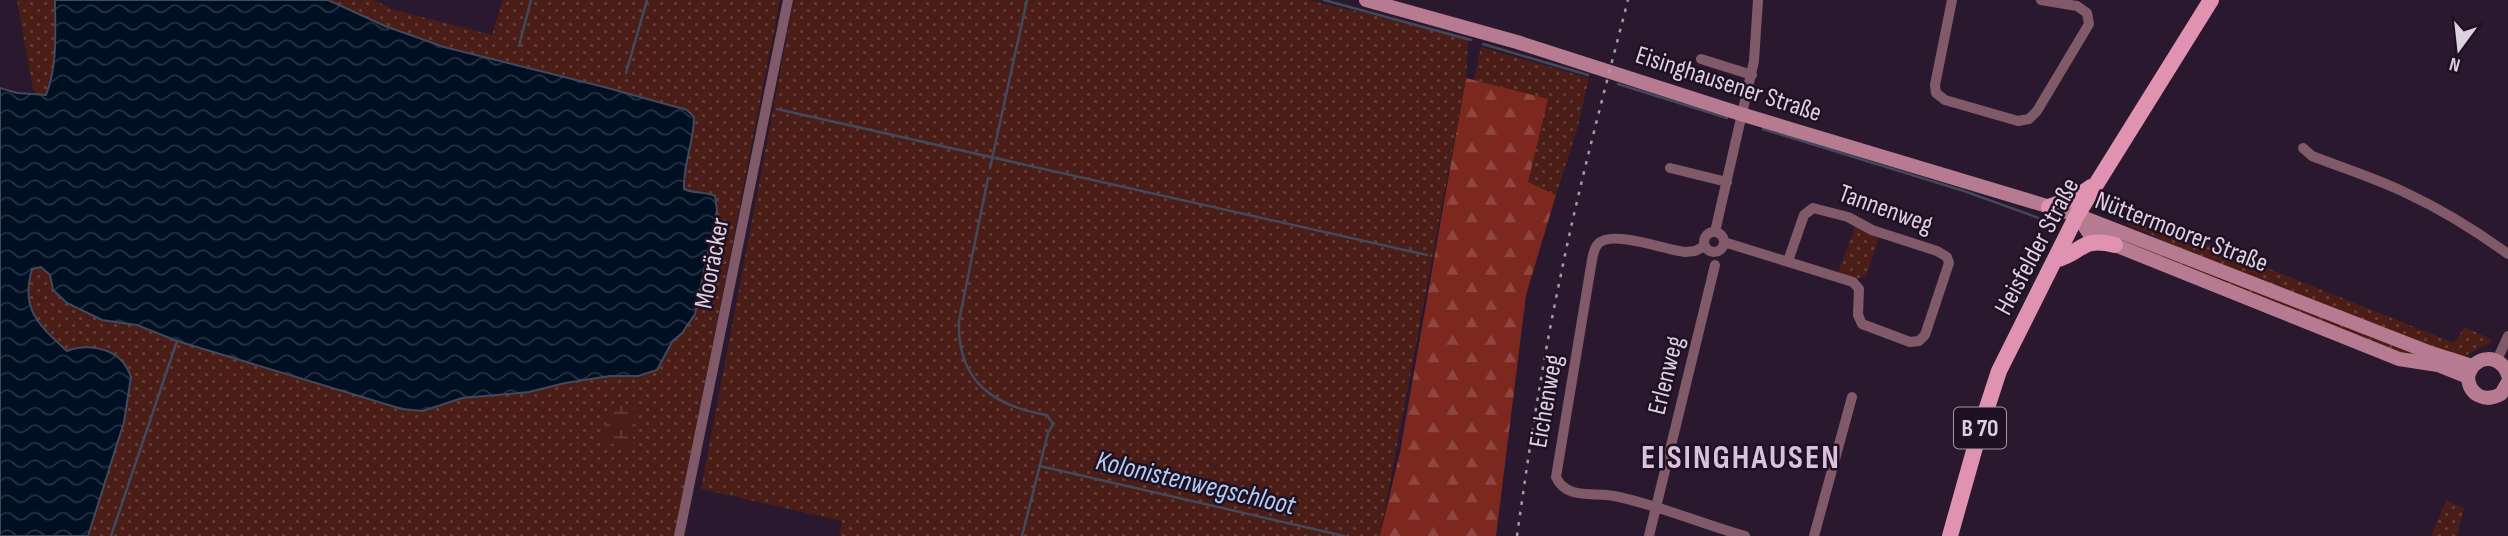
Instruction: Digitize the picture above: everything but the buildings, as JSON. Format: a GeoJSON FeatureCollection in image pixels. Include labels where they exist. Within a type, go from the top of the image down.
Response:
{"type":"FeatureCollection","features":[{"type":"Feature","properties":{"kind":"main road","name":"Heisfelder Straße"},"geometry":{"type":"LineString","coordinates":[[1950,536],[1999,371],[2077,215],[2211,0]]}},
{"type":"Feature","properties":{"kind":"main road","name":"B 70"},"geometry":{"type":"LineString","coordinates":[[2049,206],[2078,196],[2096,184]]}},
{"type":"Feature","properties":{"kind":"main road"},"geometry":{"type":"LineString","coordinates":[[2055,260],[2067,257],[2089,242],[2115,245]]}},
{"type":"Feature","properties":{"kind":"street","name":"Mooräcker"},"geometry":{"type":"LineString","coordinates":[[679,536],[788,0]]}},
{"type":"Feature","properties":{"kind":"street","name":"Eisinghausener Straße"},"geometry":{"type":"LineString","coordinates":[[1366,0],[1557,54],[1744,115],[2077,215]]}},
{"type":"Feature","properties":{"kind":"street"},"geometry":{"type":"LineString","coordinates":[[1715,232],[1752,75],[1758,0]]}},
{"type":"Feature","properties":{"kind":"street"},"geometry":{"type":"LineString","coordinates":[[1952,0],[1935,85],[1936,93],[1945,100],[2018,121],[2029,119],[2037,111],[2089,24],[2087,13],[2077,6],[2041,0]]}},
{"type":"Feature","properties":{"kind":"street"},"geometry":{"type":"LineString","coordinates":[[1701,59],[1752,75]]}},
{"type":"Feature","properties":{"kind":"street"},"geometry":{"type":"LineString","coordinates":[[2303,148],[2312,156],[2403,191],[2434,206],[2463,222],[2508,254]]}},
{"type":"Feature","properties":{"kind":"street"},"geometry":{"type":"LineString","coordinates":[[1670,168],[1727,182]]}},
{"type":"Feature","properties":{"kind":"street","name":"Tannenweg"},"geometry":{"type":"LineString","coordinates":[[1724,242],[1853,282],[1859,289],[1858,315],[1862,324],[1910,342],[1919,341],[1927,332],[1948,263],[1947,257],[1937,251],[1816,208],[1810,209],[1804,215],[1788,261]]}},
{"type":"Feature","properties":{"kind":"street","name":"Nüttermoorer Straße"},"geometry":{"type":"LineString","coordinates":[[2077,215],[2089,233],[2115,245],[2399,359],[2470,371]]}},
{"type":"Feature","properties":{"kind":"street","name":"Nüttermoorer Straße"},"geometry":{"type":"LineString","coordinates":[[2077,215],[2418,348],[2470,371]]}},
{"type":"Feature","properties":{"kind":"street"},"geometry":{"type":"LineString","coordinates":[[1715,232],[1721,234],[1724,242],[1716,251],[1710,250],[1706,246],[1706,236],[1715,232]]}},
{"type":"Feature","properties":{"kind":"street","name":"Eichenweg"},"geometry":{"type":"LineString","coordinates":[[1706,246],[1695,251],[1681,252],[1612,237],[1598,244],[1592,260],[1557,478],[1561,485],[1574,493],[1614,496],[1745,536]]}},
{"type":"Feature","properties":{"kind":"street","name":"Erlenweg"},"geometry":{"type":"LineString","coordinates":[[1649,536],[1715,265]]}},
{"type":"Feature","properties":{"kind":"street"},"geometry":{"type":"LineString","coordinates":[[2497,360],[2508,336]]}},
{"type":"Feature","properties":{"kind":"street"},"geometry":{"type":"LineString","coordinates":[[2508,375],[2497,360],[2486,358],[2470,371],[2472,390],[2480,397],[2501,394],[2508,384]]}},
{"type":"Feature","properties":{"kind":"street"},"geometry":{"type":"LineString","coordinates":[[1814,536],[1852,397]]}},
{"type":"Feature","properties":{"kind":"green space"},"geometry":{"type":"Polygon","coordinates":[[[17,0],[55,0],[54,60],[46,95],[37,95],[33,89],[17,0]]]}},
{"type":"Feature","properties":{"kind":"green space"},"geometry":{"type":"Polygon","coordinates":[[[328,0],[374,0],[391,9],[492,35],[503,0],[780,0],[675,536],[88,536],[124,422],[131,377],[81,345],[67,351],[47,333],[30,307],[29,284],[32,269],[41,267],[50,275],[53,290],[102,320],[137,325],[177,341],[402,409],[423,411],[462,398],[529,392],[610,376],[638,376],[657,370],[672,342],[682,333],[705,191],[692,193],[684,189],[693,126],[693,117],[687,110],[444,47],[385,26],[328,0]]]}},
{"type":"Feature","properties":{"kind":"green space"},"geometry":{"type":"Polygon","coordinates":[[[794,0],[1307,0],[1468,40],[1466,78],[1380,536],[839,536],[842,521],[701,489],[794,0]]]}},
{"type":"Feature","properties":{"kind":"green space"},"geometry":{"type":"Polygon","coordinates":[[[1481,47],[1589,78],[1578,126],[1556,195],[1527,182],[1547,100],[1474,80],[1481,47]]]}},
{"type":"Feature","properties":{"kind":"green space"},"geometry":{"type":"Polygon","coordinates":[[[1466,78],[1548,99],[1528,182],[1556,195],[1526,295],[1496,536],[1380,536],[1400,452],[1466,78]]]}},
{"type":"Feature","properties":{"kind":"green space"},"geometry":{"type":"Polygon","coordinates":[[[2130,213],[2454,343],[2465,327],[2492,340],[2459,359],[2178,251],[2152,235],[2126,224],[2130,213]]]}},
{"type":"Feature","properties":{"kind":"green space"},"geometry":{"type":"Polygon","coordinates":[[[1855,227],[1879,237],[1866,276],[1856,279],[1838,273],[1855,227]]]}},
{"type":"Feature","properties":{"kind":"green space"},"geometry":{"type":"Polygon","coordinates":[[[2123,238],[2432,357],[2407,358],[2121,244],[2123,238]]]}},
{"type":"Feature","properties":{"kind":"green space"},"geometry":{"type":"Polygon","coordinates":[[[620,403],[635,409],[636,425],[631,447],[622,448],[605,441],[601,432],[620,403]]]}},
{"type":"Feature","properties":{"kind":"green space"},"geometry":{"type":"Polygon","coordinates":[[[2446,501],[2464,508],[2457,536],[2431,536],[2446,501]]]}},
{"type":"Feature","properties":{"kind":"water"},"geometry":{"type":"Polygon","coordinates":[[[55,0],[328,0],[385,26],[444,47],[687,110],[694,117],[684,189],[715,196],[717,210],[695,314],[672,342],[657,370],[638,376],[610,376],[565,383],[529,392],[462,398],[423,411],[402,409],[177,341],[137,325],[102,320],[67,303],[53,290],[50,275],[41,267],[32,269],[28,295],[30,306],[34,316],[48,333],[67,351],[88,347],[117,356],[131,377],[124,422],[88,536],[0,536],[0,88],[17,93],[46,95],[54,60],[55,0]]]}},
{"type":"Feature","properties":{"kind":"waterway"},"geometry":{"type":"LineString","coordinates":[[519,46],[531,0]]}},
{"type":"Feature","properties":{"kind":"waterway"},"geometry":{"type":"LineString","coordinates":[[626,73],[647,0]]}},
{"type":"Feature","properties":{"kind":"waterway","name":"Kolonistenwegschloot"},"geometry":{"type":"LineString","coordinates":[[990,168],[1027,0]]}},
{"type":"Feature","properties":{"kind":"waterway"},"geometry":{"type":"LineString","coordinates":[[1324,0],[1471,40]]}},
{"type":"Feature","properties":{"kind":"waterway"},"geometry":{"type":"LineString","coordinates":[[1483,44],[1588,75]]}},
{"type":"Feature","properties":{"kind":"waterway"},"geometry":{"type":"LineString","coordinates":[[1618,84],[1727,118]]}},
{"type":"Feature","properties":{"kind":"waterway"},"geometry":{"type":"LineString","coordinates":[[777,109],[1427,255]]}},
{"type":"Feature","properties":{"kind":"waterway"},"geometry":{"type":"LineString","coordinates":[[1763,129],[1964,191],[2036,217],[2048,224]]}},
{"type":"Feature","properties":{"kind":"waterway","name":"Kolonistenwegschloot"},"geometry":{"type":"LineString","coordinates":[[988,178],[959,321],[960,342],[971,374],[982,387],[1010,405],[1047,415],[1053,424],[1048,433],[1022,536]]}},
{"type":"Feature","properties":{"kind":"waterway"},"geometry":{"type":"LineString","coordinates":[[111,536],[177,341]]}},
{"type":"Feature","properties":{"kind":"waterway","name":"Kolonistenwegschloot"},"geometry":{"type":"LineString","coordinates":[[1040,466],[1344,536]]}},
{"type":"Feature","properties":{"kind":"railway"},"geometry":{"type":"LineString","coordinates":[[1517,536],[1536,407],[1560,279],[1628,0]]}},
{"type":"Feature","properties":{"kind":"district","name":"EISINGHAUSEN"},"geometry":{"type":"Point","coordinates":[1741,456]}}]}
